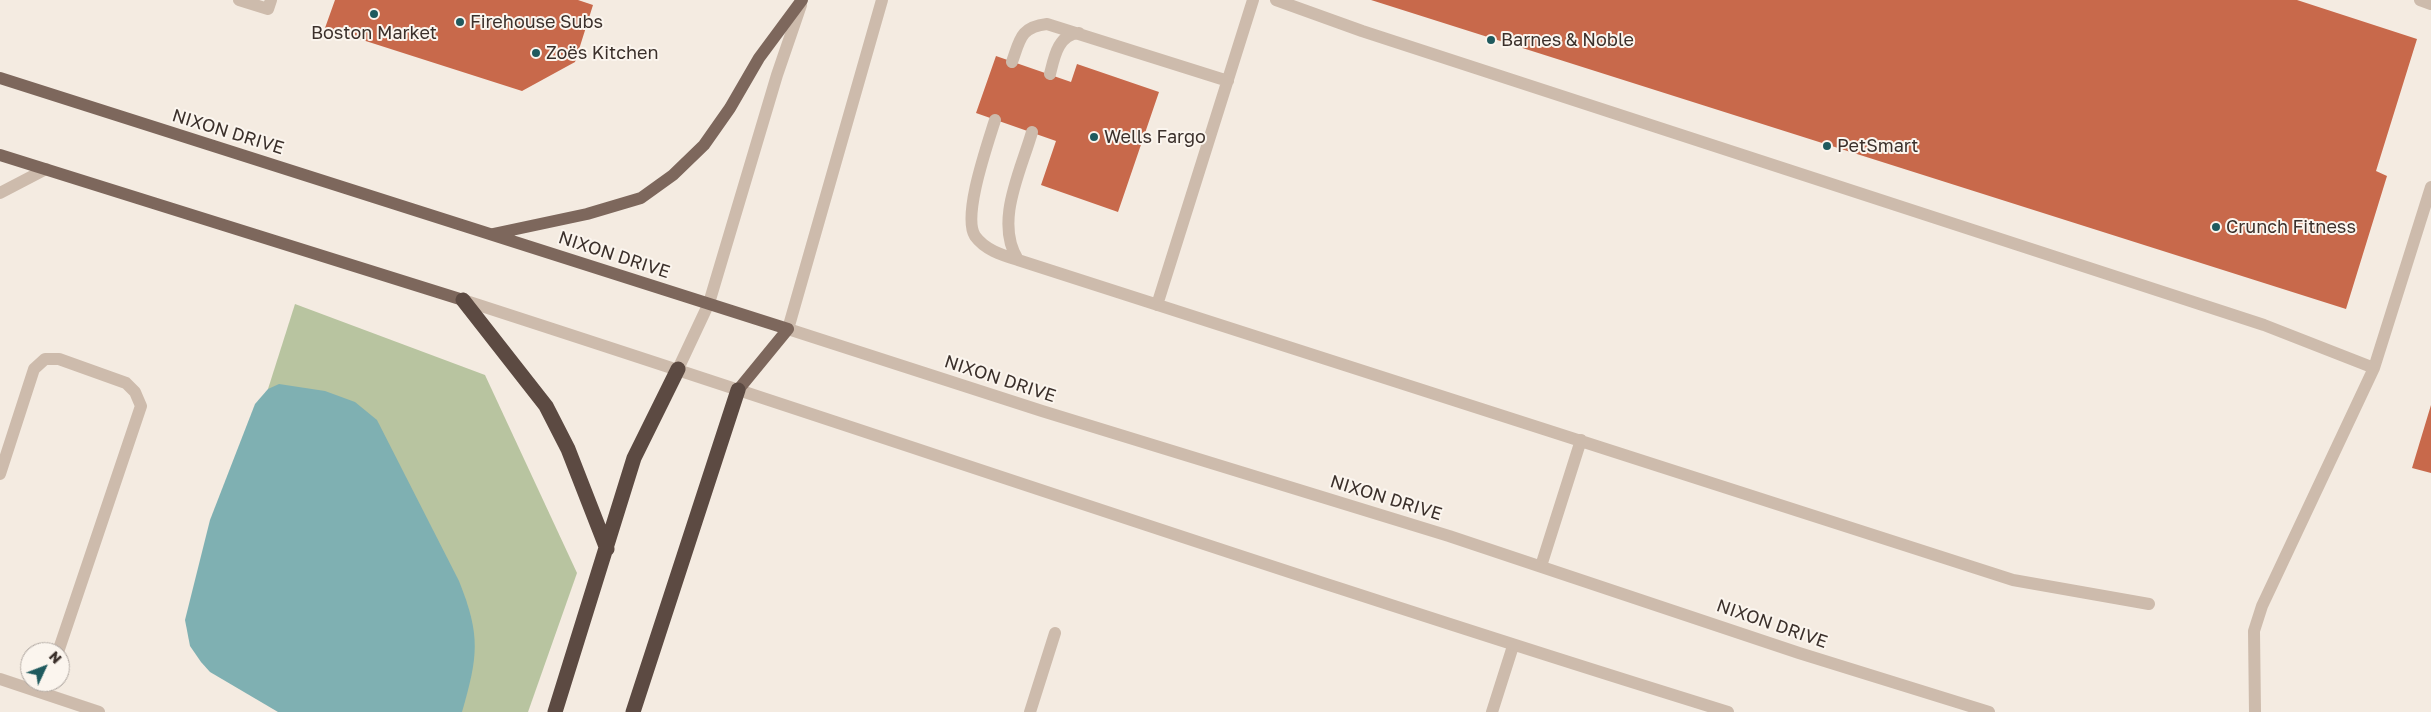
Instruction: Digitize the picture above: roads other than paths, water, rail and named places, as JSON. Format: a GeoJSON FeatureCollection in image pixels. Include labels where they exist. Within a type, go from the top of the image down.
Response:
{"type":"FeatureCollection","features":[{"type":"Feature","properties":{"kind":"highway"},"geometry":{"type":"LineString","coordinates":[[463,300],[546,406],[568,448],[607,549]]}},
{"type":"Feature","properties":{"kind":"highway"},"geometry":{"type":"LineString","coordinates":[[555,712],[634,458],[678,369]]}},
{"type":"Feature","properties":{"kind":"highway"},"geometry":{"type":"LineString","coordinates":[[633,712],[738,390]]}},
{"type":"Feature","properties":{"kind":"main road"},"geometry":{"type":"LineString","coordinates":[[492,234],[587,214],[641,198],[674,175],[704,145],[730,108],[759,58],[802,0]]}},
{"type":"Feature","properties":{"kind":"main road","name":"NIXON DRIVE"},"geometry":{"type":"LineString","coordinates":[[0,78],[788,329]]}},
{"type":"Feature","properties":{"kind":"main road"},"geometry":{"type":"LineString","coordinates":[[0,155],[463,300]]}},
{"type":"Feature","properties":{"kind":"main road"},"geometry":{"type":"LineString","coordinates":[[738,390],[788,329]]}},
{"type":"Feature","properties":{"kind":"street"},"geometry":{"type":"LineString","coordinates":[[239,0],[268,9],[271,0]]}},
{"type":"Feature","properties":{"kind":"street"},"geometry":{"type":"LineString","coordinates":[[678,369],[709,303],[777,75],[802,0]]}},
{"type":"Feature","properties":{"kind":"street"},"geometry":{"type":"LineString","coordinates":[[788,329],[882,0]]}},
{"type":"Feature","properties":{"kind":"street"},"geometry":{"type":"LineString","coordinates":[[1157,305],[1253,0]]}},
{"type":"Feature","properties":{"kind":"street"},"geometry":{"type":"LineString","coordinates":[[1276,0],[1362,31],[2264,326],[2374,368]]}},
{"type":"Feature","properties":{"kind":"street"},"geometry":{"type":"LineString","coordinates":[[2420,0],[2431,4]]}},
{"type":"Feature","properties":{"kind":"street"},"geometry":{"type":"LineString","coordinates":[[1012,62],[1020,38],[1025,31],[1038,25],[1047,24],[1228,80]]}},
{"type":"Feature","properties":{"kind":"street"},"geometry":{"type":"LineString","coordinates":[[1050,74],[1059,44],[1069,35],[1077,33],[1091,37]]}},
{"type":"Feature","properties":{"kind":"street"},"geometry":{"type":"LineString","coordinates":[[995,120],[973,195],[972,218],[974,234],[986,247],[1157,305],[2013,580],[2149,604]]}},
{"type":"Feature","properties":{"kind":"street"},"geometry":{"type":"LineString","coordinates":[[1023,261],[1011,248],[1008,232],[1009,214],[1032,132]]}},
{"type":"Feature","properties":{"kind":"street"},"geometry":{"type":"LineString","coordinates":[[0,193],[46,169]]}},
{"type":"Feature","properties":{"kind":"street"},"geometry":{"type":"LineString","coordinates":[[2255,712],[2254,631],[2262,606],[2374,368],[2431,187]]}},
{"type":"Feature","properties":{"kind":"street"},"geometry":{"type":"LineString","coordinates":[[463,300],[678,369],[1513,646],[1728,712]]}},
{"type":"Feature","properties":{"kind":"street","name":"NIXON DRIVE"},"geometry":{"type":"LineString","coordinates":[[788,329],[1042,411],[1449,536],[1799,653],[1989,712]]}},
{"type":"Feature","properties":{"kind":"street"},"geometry":{"type":"LineString","coordinates":[[0,474],[34,370],[45,359],[59,359],[126,383],[135,392],[141,406],[61,642]]}},
{"type":"Feature","properties":{"kind":"street"},"geometry":{"type":"LineString","coordinates":[[1541,566],[1581,440]]}},
{"type":"Feature","properties":{"kind":"street"},"geometry":{"type":"LineString","coordinates":[[1030,712],[1055,633]]}},
{"type":"Feature","properties":{"kind":"street"},"geometry":{"type":"LineString","coordinates":[[1492,712],[1513,646]]}},
{"type":"Feature","properties":{"kind":"street"},"geometry":{"type":"LineString","coordinates":[[0,679],[20,683]]}},
{"type":"Feature","properties":{"kind":"street"},"geometry":{"type":"LineString","coordinates":[[55,692],[99,712]]}},
{"type":"Feature","properties":{"kind":"water"},"geometry":{"type":"Polygon","coordinates":[[[279,384],[325,391],[355,402],[377,420],[459,581],[471,617],[475,646],[474,660],[462,712],[278,712],[210,672],[190,646],[185,620],[210,520],[255,404],[268,389],[279,384]]]}},
{"type":"Feature","properties":{"kind":"place","name":"Boston Market"},"geometry":{"type":"Point","coordinates":[374,14]}},
{"type":"Feature","properties":{"kind":"place","name":"Firehouse Subs"},"geometry":{"type":"Point","coordinates":[460,22]}},
{"type":"Feature","properties":{"kind":"place","name":"Barnes & Noble"},"geometry":{"type":"Point","coordinates":[1491,40]}},
{"type":"Feature","properties":{"kind":"place","name":"Zoës Kitchen"},"geometry":{"type":"Point","coordinates":[536,53]}},
{"type":"Feature","properties":{"kind":"place","name":"Wells Fargo"},"geometry":{"type":"Point","coordinates":[1094,137]}},
{"type":"Feature","properties":{"kind":"place","name":"PetSmart"},"geometry":{"type":"Point","coordinates":[1827,146]}},
{"type":"Feature","properties":{"kind":"place","name":"Crunch Fitness"},"geometry":{"type":"Point","coordinates":[2216,227]}}]}
